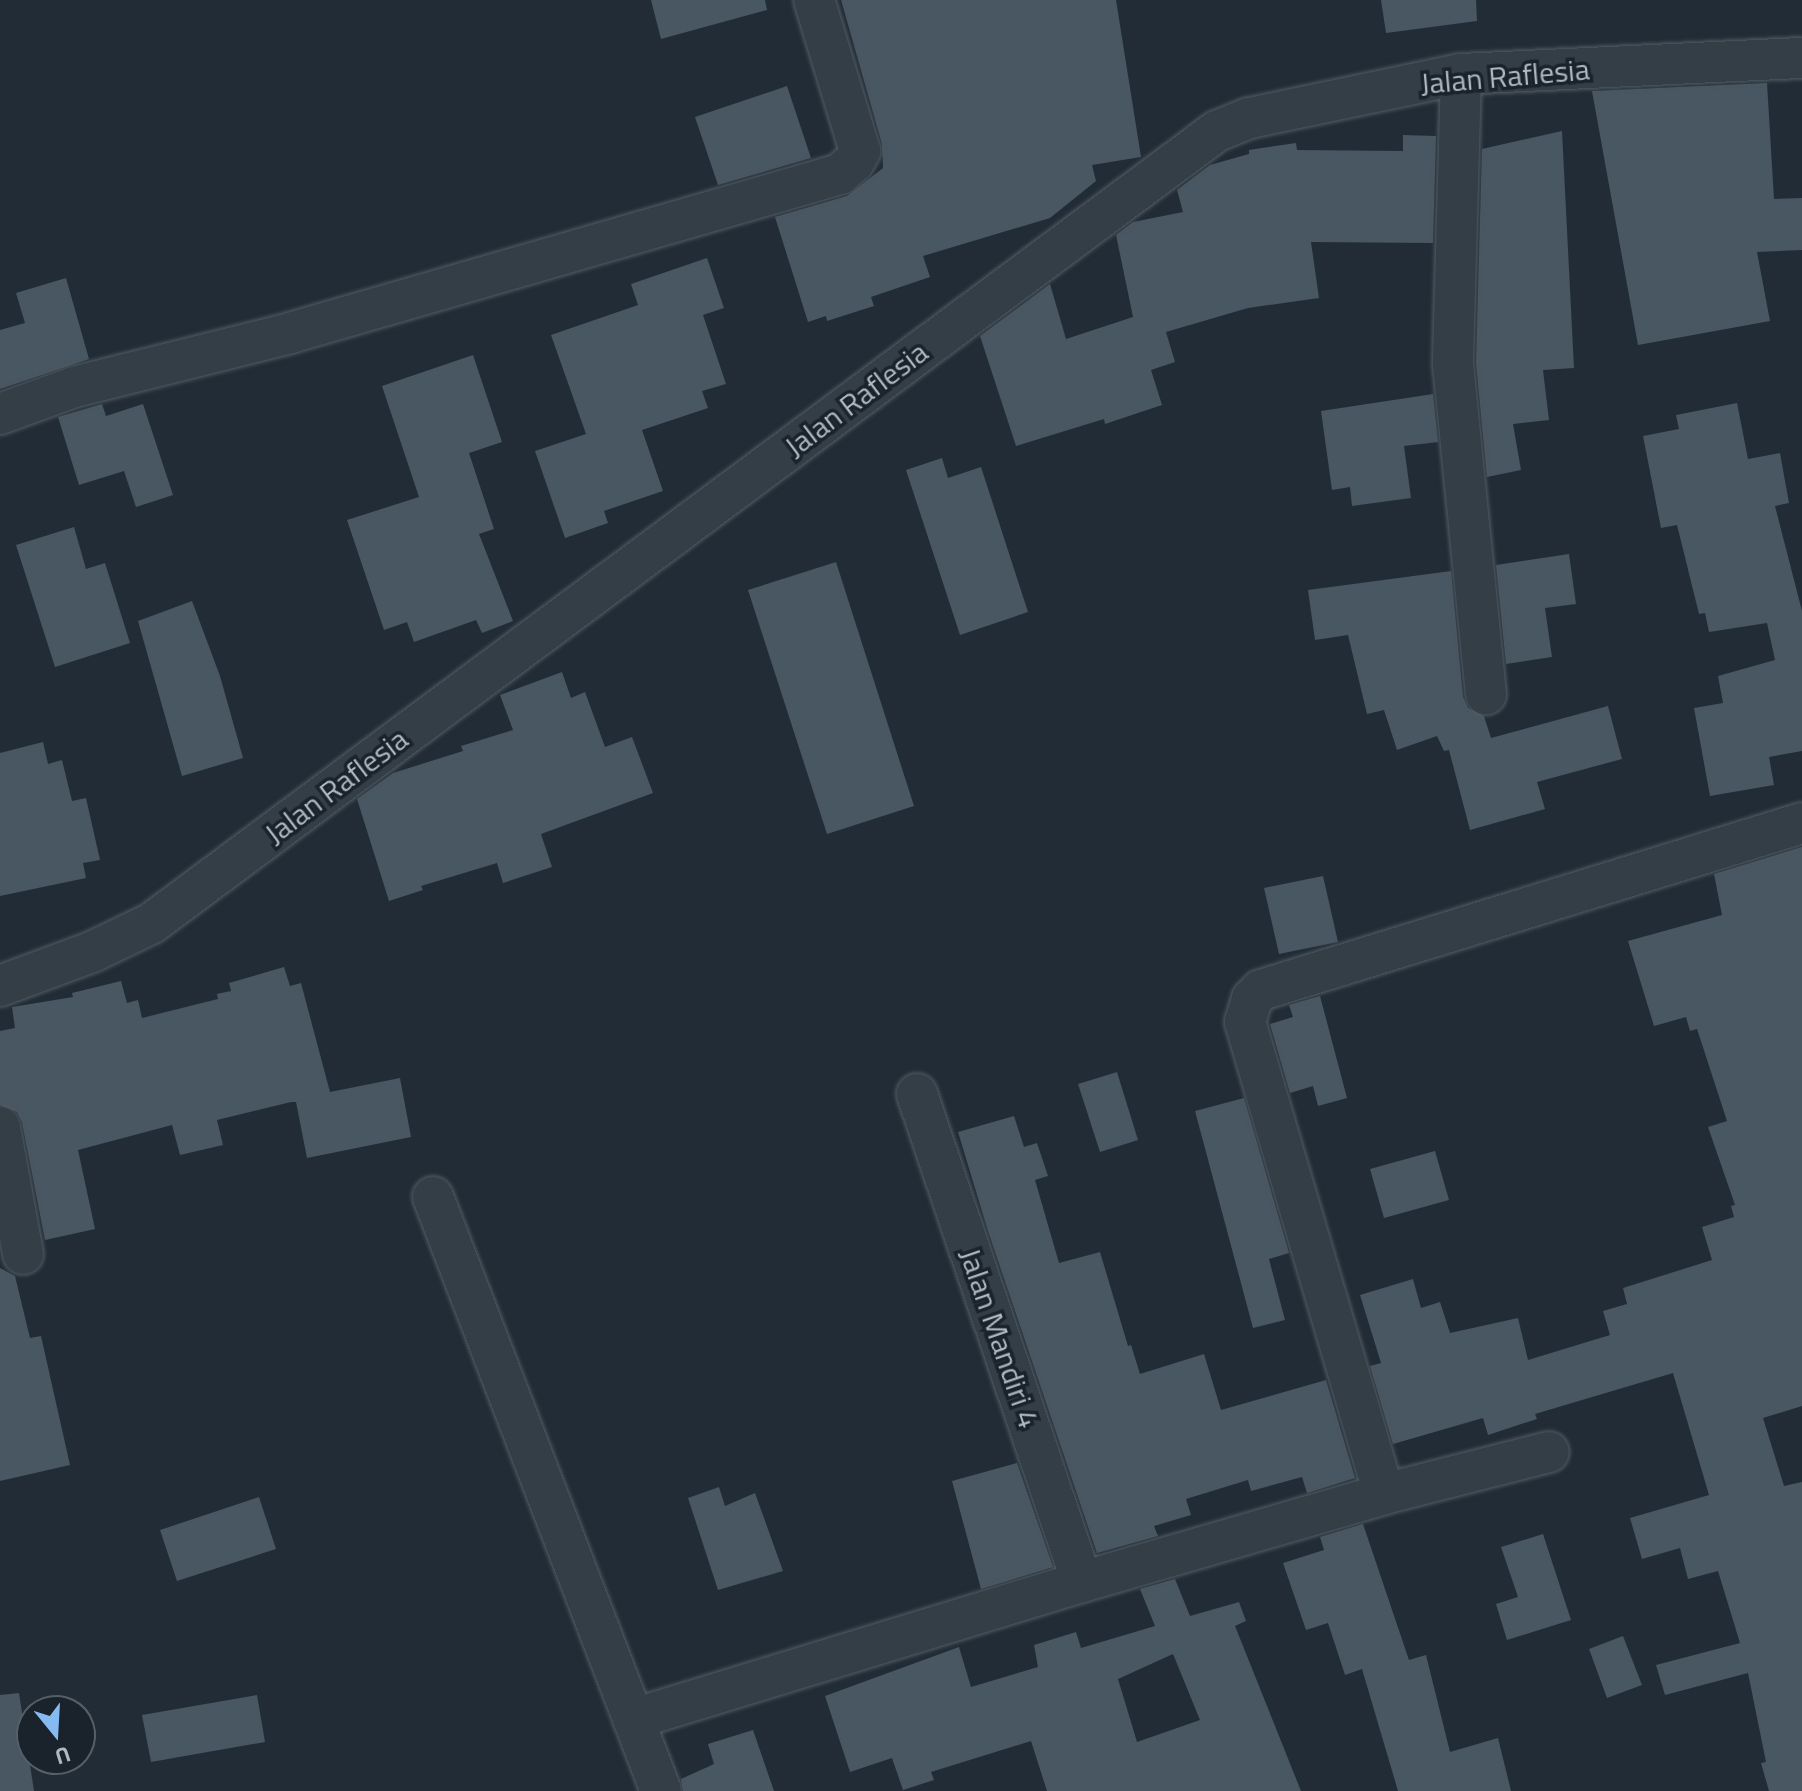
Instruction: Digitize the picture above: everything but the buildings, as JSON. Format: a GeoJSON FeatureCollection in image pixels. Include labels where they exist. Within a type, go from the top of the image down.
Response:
{"type":"FeatureCollection","features":[{"type":"Feature","properties":{"kind":"street"},"geometry":{"type":"LineString","coordinates":[[0,414],[74,387],[290,333],[840,174],[854,162],[860,151],[814,0]]}},
{"type":"Feature","properties":{"kind":"street","name":"Jalan Raflesia"},"geometry":{"type":"LineString","coordinates":[[0,986],[94,951],[152,923],[1217,131],[1250,118],[1461,74],[1802,58]]}},
{"type":"Feature","properties":{"kind":"street"},"geometry":{"type":"LineString","coordinates":[[1461,74],[1453,364],[1486,694]]}},
{"type":"Feature","properties":{"kind":"street"},"geometry":{"type":"LineString","coordinates":[[1384,1494],[1245,1022],[1252,999],[1261,990],[1802,823]]}},
{"type":"Feature","properties":{"kind":"street","name":"Jalan Mandiri 4"},"geometry":{"type":"LineString","coordinates":[[917,1094],[1082,1582]]}},
{"type":"Feature","properties":{"kind":"street"},"geometry":{"type":"LineString","coordinates":[[0,1127],[23,1254]]}},
{"type":"Feature","properties":{"kind":"street"},"geometry":{"type":"LineString","coordinates":[[433,1197],[661,1791]]}},
{"type":"Feature","properties":{"kind":"street"},"geometry":{"type":"LineString","coordinates":[[633,1719],[1082,1582],[1384,1494],[1549,1452]]}}]}
